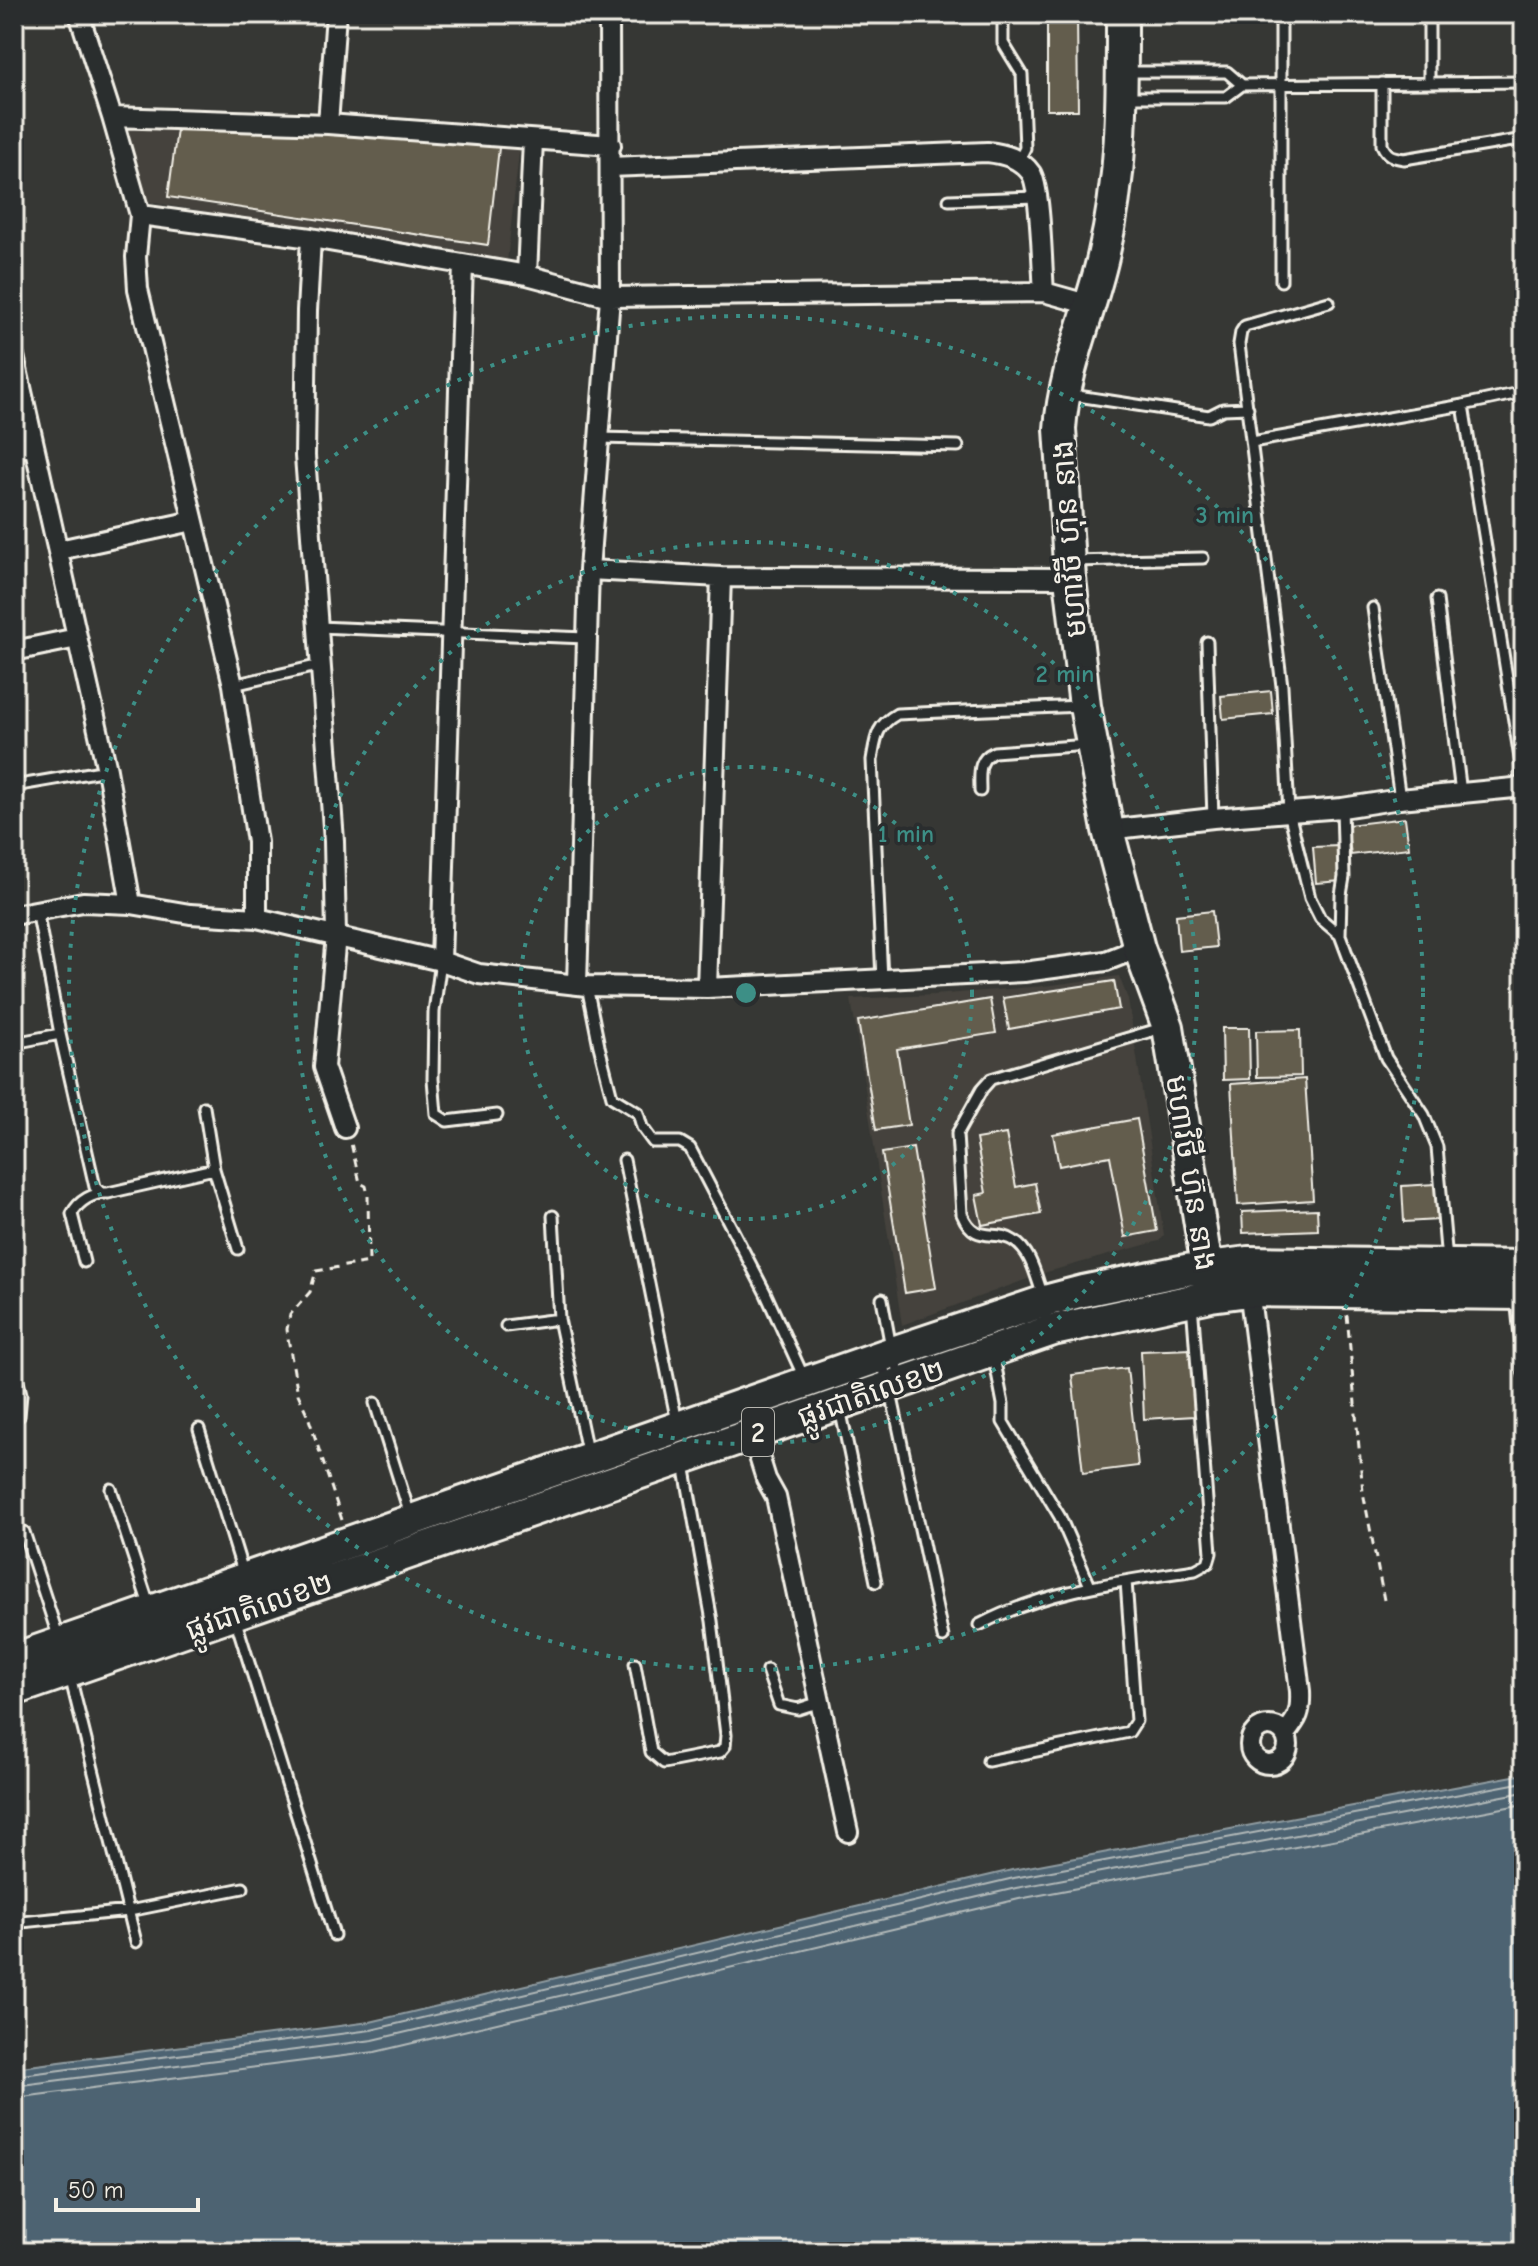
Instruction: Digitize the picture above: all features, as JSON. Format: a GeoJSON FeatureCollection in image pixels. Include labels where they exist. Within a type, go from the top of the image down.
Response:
{"type":"FeatureCollection","features":[{"type":"Feature","properties":{"kind":"main road","name":"មហាវិថី ហ៊ុន នាង"},"geometry":{"type":"LineString","coordinates":[[1122,14],[1119,167],[1113,211],[1065,394],[1060,429],[1069,570],[1085,706],[1108,830],[1147,975],[1168,1027],[1199,1283]]}},
{"type":"Feature","properties":{"kind":"main road","name":"ផ្លូវជាតិលេខ២"},"geometry":{"type":"LineString","coordinates":[[14,1690],[65,1657],[151,1611],[245,1579],[302,1575],[519,1516],[895,1384],[990,1335],[1045,1301],[1083,1291],[1448,1265],[1520,1280]]}},
{"type":"Feature","properties":{"kind":"main road","name":"ផ្លូវជាតិលេខ២"},"geometry":{"type":"LineString","coordinates":[[1248,1277],[1347,1292],[1520,1280]]}},
{"type":"Feature","properties":{"kind":"main road","name":"ផ្លូវជាតិលេខ២"},"geometry":{"type":"LineString","coordinates":[[14,1659],[65,1657],[234,1615],[349,1543],[887,1355],[990,1335],[1053,1330],[1092,1320],[1199,1283]]}},
{"type":"Feature","properties":{"kind":"main road"},"geometry":{"type":"LineString","coordinates":[[510,1486],[519,1516]]}},
{"type":"Feature","properties":{"kind":"street"},"geometry":{"type":"LineString","coordinates":[[79,14],[140,215],[136,257],[138,289],[233,685],[257,842],[257,918]]}},
{"type":"Feature","properties":{"kind":"street"},"geometry":{"type":"LineString","coordinates":[[328,124],[336,14]]}},
{"type":"Feature","properties":{"kind":"street"},"geometry":{"type":"LineString","coordinates":[[582,985],[586,638],[610,297],[609,14]]}},
{"type":"Feature","properties":{"kind":"street"},"geometry":{"type":"LineString","coordinates":[[112,117],[328,124],[611,145]]}},
{"type":"Feature","properties":{"kind":"street"},"geometry":{"type":"LineString","coordinates":[[527,275],[533,140]]}},
{"type":"Feature","properties":{"kind":"street"},"geometry":{"type":"LineString","coordinates":[[610,167],[987,152],[1004,154],[1019,160],[1033,175],[1044,292]]}},
{"type":"Feature","properties":{"kind":"street"},"geometry":{"type":"LineString","coordinates":[[140,215],[311,238],[527,275],[610,297],[1044,292],[1090,305]]}},
{"type":"Feature","properties":{"kind":"street"},"geometry":{"type":"LineString","coordinates":[[311,238],[305,456],[334,841],[336,935],[324,1067],[345,1128]]}},
{"type":"Feature","properties":{"kind":"street"},"geometry":{"type":"LineString","coordinates":[[441,961],[463,264]]}},
{"type":"Feature","properties":{"kind":"street"},"geometry":{"type":"LineString","coordinates":[[14,356],[107,770],[131,904]]}},
{"type":"Feature","properties":{"kind":"street"},"geometry":{"type":"LineString","coordinates":[[14,447],[34,447]]}},
{"type":"Feature","properties":{"kind":"street"},"geometry":{"type":"LineString","coordinates":[[59,550],[193,521]]}},
{"type":"Feature","properties":{"kind":"street"},"geometry":{"type":"LineString","coordinates":[[589,570],[721,577],[1069,570]]}},
{"type":"Feature","properties":{"kind":"street"},"geometry":{"type":"LineString","coordinates":[[707,988],[721,577]]}},
{"type":"Feature","properties":{"kind":"street"},"geometry":{"type":"LineString","coordinates":[[14,651],[77,638]]}},
{"type":"Feature","properties":{"kind":"street"},"geometry":{"type":"LineString","coordinates":[[1108,830],[1342,808],[1524,785]]}},
{"type":"Feature","properties":{"kind":"street"},"geometry":{"type":"LineString","coordinates":[[14,915],[83,902],[131,904],[190,914],[257,918],[441,961],[479,974],[582,985],[707,988],[1024,972],[1106,961],[1139,948]]}},
{"type":"Feature","properties":{"kind":"street"},"geometry":{"type":"LineString","coordinates":[[1248,1277],[1300,1691],[1298,1718],[1285,1734]]}},
{"type":"Feature","properties":{"kind":"street"},"geometry":{"type":"LineString","coordinates":[[752,1434],[766,1479],[776,1497],[848,1832]]}},
{"type":"Feature","properties":{"kind":"lane"},"geometry":{"type":"LineString","coordinates":[[1003,14],[1003,43],[1022,74],[1025,148],[1019,160]]}},
{"type":"Feature","properties":{"kind":"lane"},"geometry":{"type":"LineString","coordinates":[[1281,14],[1281,281]]}},
{"type":"Feature","properties":{"kind":"lane"},"geometry":{"type":"LineString","coordinates":[[1429,14],[1429,83]]}},
{"type":"Feature","properties":{"kind":"lane"},"geometry":{"type":"LineString","coordinates":[[1122,85],[1227,72],[1242,85]]}},
{"type":"Feature","properties":{"kind":"lane"},"geometry":{"type":"LineString","coordinates":[[1122,85],[1226,97],[1242,85],[1524,82]]}},
{"type":"Feature","properties":{"kind":"lane"},"geometry":{"type":"LineString","coordinates":[[1382,83],[1382,145],[1386,154],[1404,159],[1524,139]]}},
{"type":"Feature","properties":{"kind":"lane"},"geometry":{"type":"LineString","coordinates":[[949,200],[1037,197]]}},
{"type":"Feature","properties":{"kind":"lane"},"geometry":{"type":"LineString","coordinates":[[1329,302],[1245,326],[1239,344],[1282,686],[1289,812],[1310,898],[1320,918],[1340,935]]}},
{"type":"Feature","properties":{"kind":"lane"},"geometry":{"type":"LineString","coordinates":[[1252,442],[1524,392]]}},
{"type":"Feature","properties":{"kind":"lane"},"geometry":{"type":"LineString","coordinates":[[1065,394],[1209,416],[1223,409],[1248,408]]}},
{"type":"Feature","properties":{"kind":"lane"},"geometry":{"type":"LineString","coordinates":[[1463,405],[1524,785]]}},
{"type":"Feature","properties":{"kind":"lane"},"geometry":{"type":"LineString","coordinates":[[599,438],[958,446]]}},
{"type":"Feature","properties":{"kind":"lane"},"geometry":{"type":"LineString","coordinates":[[1069,570],[1203,558]]}},
{"type":"Feature","properties":{"kind":"lane"},"geometry":{"type":"LineString","coordinates":[[1437,599],[1461,793]]}},
{"type":"Feature","properties":{"kind":"lane"},"geometry":{"type":"LineString","coordinates":[[1373,608],[1400,799]]}},
{"type":"Feature","properties":{"kind":"lane"},"geometry":{"type":"LineString","coordinates":[[317,627],[586,638]]}},
{"type":"Feature","properties":{"kind":"lane"},"geometry":{"type":"LineString","coordinates":[[1207,642],[1213,818]]}},
{"type":"Feature","properties":{"kind":"lane"},"geometry":{"type":"LineString","coordinates":[[233,685],[321,665]]}},
{"type":"Feature","properties":{"kind":"lane"},"geometry":{"type":"LineString","coordinates":[[882,980],[872,760],[876,734],[886,720],[897,714],[1085,706]]}},
{"type":"Feature","properties":{"kind":"lane"},"geometry":{"type":"LineString","coordinates":[[980,791],[980,765],[985,756],[994,752],[1092,744]]}},
{"type":"Feature","properties":{"kind":"lane"},"geometry":{"type":"LineString","coordinates":[[14,786],[107,770]]}},
{"type":"Feature","properties":{"kind":"lane"},"geometry":{"type":"LineString","coordinates":[[1342,808],[1344,877],[1340,935],[1386,1058],[1424,1115],[1437,1147],[1448,1265]]}},
{"type":"Feature","properties":{"kind":"lane"},"geometry":{"type":"LineString","coordinates":[[37,910],[60,1034],[95,1187],[101,1193]]}},
{"type":"Feature","properties":{"kind":"lane"},"geometry":{"type":"LineString","coordinates":[[441,961],[434,1012],[436,1114],[447,1121],[497,1115]]}},
{"type":"Feature","properties":{"kind":"lane"},"geometry":{"type":"LineString","coordinates":[[582,985],[612,1097],[638,1113],[642,1127],[653,1142],[680,1142],[690,1148],[765,1292],[806,1383]]}},
{"type":"Feature","properties":{"kind":"lane"},"geometry":{"type":"LineString","coordinates":[[1053,1330],[1028,1255],[1013,1239],[974,1231],[966,1225],[962,1214],[957,1134],[991,1079],[1168,1027]]}},
{"type":"Feature","properties":{"kind":"lane"},"geometry":{"type":"LineString","coordinates":[[14,1043],[60,1034]]}},
{"type":"Feature","properties":{"kind":"lane"},"geometry":{"type":"LineString","coordinates":[[204,1107],[214,1169],[238,1249]]}},
{"type":"Feature","properties":{"kind":"lane"},"geometry":{"type":"LineString","coordinates":[[624,1160],[678,1427],[712,1621],[726,1735],[725,1746],[720,1752],[664,1763],[651,1752],[635,1664]]}},
{"type":"Feature","properties":{"kind":"lane"},"geometry":{"type":"LineString","coordinates":[[84,1262],[72,1214],[77,1204],[101,1193],[214,1169]]}},
{"type":"Feature","properties":{"kind":"lane"},"geometry":{"type":"LineString","coordinates":[[553,1216],[559,1319],[589,1459]]}},
{"type":"Feature","properties":{"kind":"lane"},"geometry":{"type":"LineString","coordinates":[[1520,1280],[1524,1374]]}},
{"type":"Feature","properties":{"kind":"lane"},"geometry":{"type":"LineString","coordinates":[[979,1625],[1006,1610],[1090,1586],[1203,1567],[1208,1563],[1211,1553],[1195,1320],[1199,1283]]}},
{"type":"Feature","properties":{"kind":"lane"},"geometry":{"type":"LineString","coordinates":[[882,1299],[887,1355],[943,1637]]}},
{"type":"Feature","properties":{"kind":"lane"},"geometry":{"type":"LineString","coordinates":[[506,1326],[559,1319]]}},
{"type":"Feature","properties":{"kind":"lane"},"geometry":{"type":"LineString","coordinates":[[990,1335],[1003,1404],[1003,1422],[1060,1517],[1090,1586]]}},
{"type":"Feature","properties":{"kind":"lane"},"geometry":{"type":"LineString","coordinates":[[14,1365],[21,1394],[19,1416]]}},
{"type":"Feature","properties":{"kind":"lane"},"geometry":{"type":"LineString","coordinates":[[375,1403],[412,1521]]}},
{"type":"Feature","properties":{"kind":"lane"},"geometry":{"type":"LineString","coordinates":[[839,1404],[876,1582]]}},
{"type":"Feature","properties":{"kind":"lane"},"geometry":{"type":"LineString","coordinates":[[199,1429],[245,1579]]}},
{"type":"Feature","properties":{"kind":"lane"},"geometry":{"type":"LineString","coordinates":[[111,1489],[151,1611]]}},
{"type":"Feature","properties":{"kind":"lane"},"geometry":{"type":"LineString","coordinates":[[24,1532],[65,1657],[136,1942]]}},
{"type":"Feature","properties":{"kind":"lane"},"geometry":{"type":"LineString","coordinates":[[988,1761],[1129,1732],[1133,1727],[1136,1721],[1126,1581]]}},
{"type":"Feature","properties":{"kind":"lane"},"geometry":{"type":"LineString","coordinates":[[234,1615],[334,1935]]}},
{"type":"Feature","properties":{"kind":"lane"},"geometry":{"type":"LineString","coordinates":[[767,1670],[779,1705],[798,1709],[820,1702]]}},
{"type":"Feature","properties":{"kind":"lane"},"geometry":{"type":"LineString","coordinates":[[14,1919],[22,1922],[129,1911],[243,1888]]}},
{"type":"Feature","properties":{"kind":"path"},"geometry":{"type":"LineString","coordinates":[[345,1128],[360,1183],[366,1186],[368,1195],[369,1262],[316,1271],[310,1292],[290,1315],[287,1329],[298,1394],[349,1543]]}},
{"type":"Feature","properties":{"kind":"path"},"geometry":{"type":"LineString","coordinates":[[1347,1292],[1363,1492],[1384,1600]]}},
{"type":"Feature","properties":{"kind":"shaded area"},"geometry":{"type":"Polygon","coordinates":[[[122,109],[521,135],[507,262],[148,202],[122,109]]]}},
{"type":"Feature","properties":{"kind":"shaded area"},"geometry":{"type":"Polygon","coordinates":[[[1119,976],[1128,999],[1164,1235],[1159,1241],[1047,1272],[902,1325],[851,999],[1044,986],[1119,976]]]}},
{"type":"Feature","properties":{"kind":"water"},"geometry":{"type":"Polygon","coordinates":[[[1524,1774],[1524,2252],[14,2252],[14,2068],[370,2022],[1012,1870],[1524,1774]]]}},
{"type":"Feature","properties":{"kind":"building"},"geometry":{"type":"Polygon","coordinates":[[[1047,14],[1077,14],[1078,110],[1047,110],[1047,14]]]}},
{"type":"Feature","properties":{"kind":"building"},"geometry":{"type":"Polygon","coordinates":[[[178,122],[500,139],[488,245],[168,197],[178,122]]]}},
{"type":"Feature","properties":{"kind":"building"},"geometry":{"type":"Polygon","coordinates":[[[1271,691],[1273,714],[1223,719],[1221,696],[1271,691]]]}},
{"type":"Feature","properties":{"kind":"building"},"geometry":{"type":"Polygon","coordinates":[[[1405,818],[1409,848],[1351,855],[1347,825],[1405,818]]]}},
{"type":"Feature","properties":{"kind":"building"},"geometry":{"type":"Polygon","coordinates":[[[1339,846],[1342,881],[1316,883],[1313,847],[1339,846]]]}},
{"type":"Feature","properties":{"kind":"building"},"geometry":{"type":"Polygon","coordinates":[[[1212,911],[1216,947],[1179,951],[1176,915],[1212,911]]]}},
{"type":"Feature","properties":{"kind":"building"},"geometry":{"type":"Polygon","coordinates":[[[1114,981],[1119,1009],[1009,1029],[1003,998],[1114,981]]]}},
{"type":"Feature","properties":{"kind":"building"},"geometry":{"type":"Polygon","coordinates":[[[990,999],[996,1033],[897,1049],[909,1125],[876,1130],[858,1021],[990,999]]]}},
{"type":"Feature","properties":{"kind":"building"},"geometry":{"type":"Polygon","coordinates":[[[1222,1028],[1249,1028],[1250,1079],[1223,1080],[1222,1028]]]}},
{"type":"Feature","properties":{"kind":"building"},"geometry":{"type":"Polygon","coordinates":[[[1300,1030],[1301,1076],[1257,1077],[1256,1031],[1300,1030]]]}},
{"type":"Feature","properties":{"kind":"building"},"geometry":{"type":"Polygon","coordinates":[[[1305,1079],[1313,1200],[1238,1205],[1231,1084],[1305,1079]]]}},
{"type":"Feature","properties":{"kind":"building"},"geometry":{"type":"Polygon","coordinates":[[[1137,1119],[1157,1231],[1125,1237],[1110,1156],[1059,1166],[1053,1134],[1137,1119]]]}},
{"type":"Feature","properties":{"kind":"building"},"geometry":{"type":"Polygon","coordinates":[[[1006,1134],[1016,1187],[1035,1183],[1041,1214],[982,1225],[976,1195],[986,1193],[976,1139],[1006,1134]]]}},
{"type":"Feature","properties":{"kind":"building"},"geometry":{"type":"Polygon","coordinates":[[[913,1148],[936,1288],[905,1293],[882,1153],[913,1148]]]}},
{"type":"Feature","properties":{"kind":"building"},"geometry":{"type":"Polygon","coordinates":[[[1435,1184],[1438,1220],[1404,1222],[1402,1186],[1435,1184]]]}},
{"type":"Feature","properties":{"kind":"building"},"geometry":{"type":"Polygon","coordinates":[[[1317,1209],[1318,1230],[1243,1233],[1242,1212],[1317,1209]]]}},
{"type":"Feature","properties":{"kind":"building"},"geometry":{"type":"Polygon","coordinates":[[[1192,1349],[1195,1416],[1144,1419],[1141,1351],[1192,1349]]]}},
{"type":"Feature","properties":{"kind":"building"},"geometry":{"type":"Polygon","coordinates":[[[1127,1368],[1138,1466],[1083,1473],[1072,1375],[1127,1368]]]}}]}
